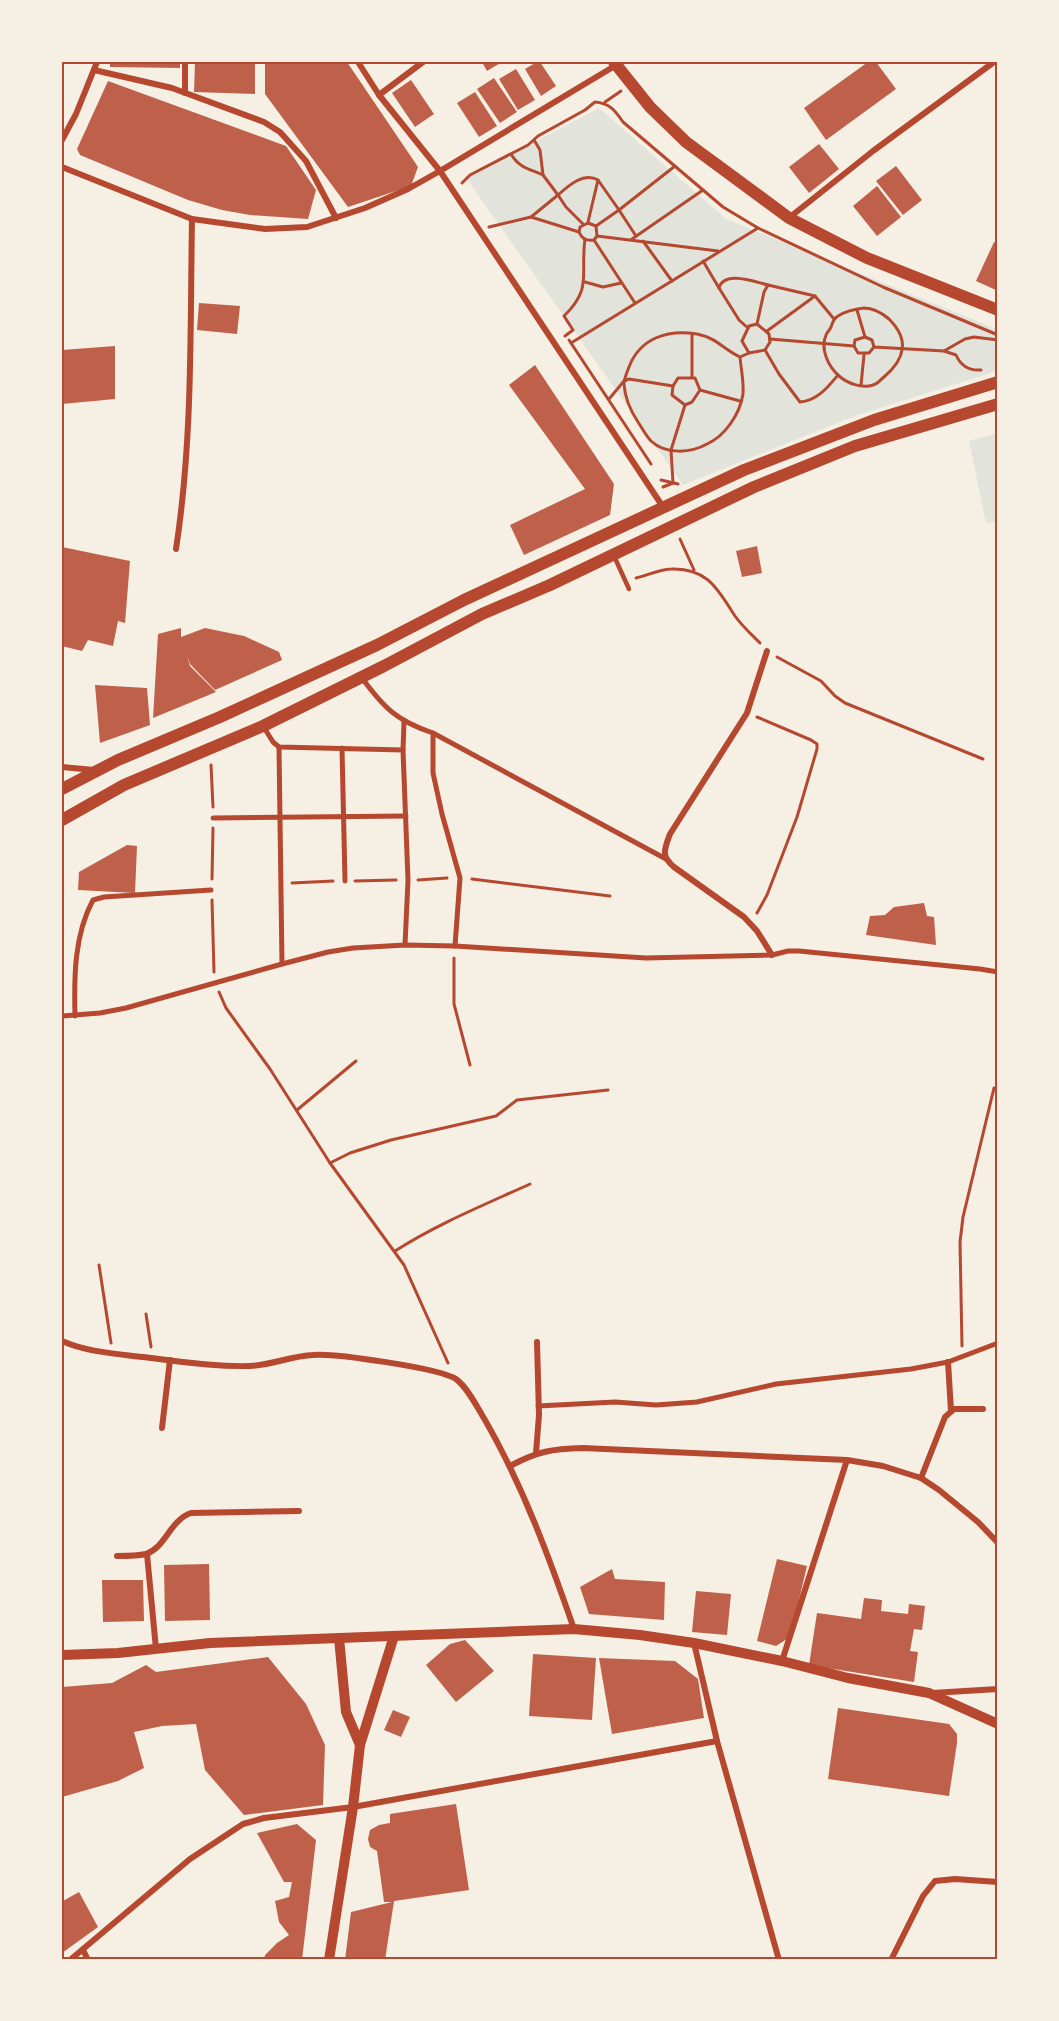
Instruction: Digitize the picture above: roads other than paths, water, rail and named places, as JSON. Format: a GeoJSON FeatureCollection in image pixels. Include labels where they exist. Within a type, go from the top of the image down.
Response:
{"type":"FeatureCollection","features":[{"type":"Feature","properties":{"kind":"main road"},"geometry":{"type":"LineString","coordinates":[[617,63],[650,107],[686,142],[789,218],[867,258],[998,310]]}},
{"type":"Feature","properties":{"kind":"main road"},"geometry":{"type":"LineString","coordinates":[[62,789],[96,770],[220,717],[377,645],[464,600],[744,470],[874,420],[998,382]]}},
{"type":"Feature","properties":{"kind":"main road"},"geometry":{"type":"LineString","coordinates":[[62,820],[124,785],[263,726],[362,678],[482,614],[550,585],[754,487],[855,446],[998,404]]}},
{"type":"Feature","properties":{"kind":"street"},"geometry":{"type":"LineString","coordinates":[[62,140],[76,114],[97,62]]}},
{"type":"Feature","properties":{"kind":"street"},"geometry":{"type":"LineString","coordinates":[[184,93],[185,62]]}},
{"type":"Feature","properties":{"kind":"street"},"geometry":{"type":"LineString","coordinates":[[358,62],[379,95],[440,171],[663,507]]}},
{"type":"Feature","properties":{"kind":"street"},"geometry":{"type":"LineString","coordinates":[[379,95],[423,62]]}},
{"type":"Feature","properties":{"kind":"street"},"geometry":{"type":"LineString","coordinates":[[789,218],[873,151],[994,62]]}},
{"type":"Feature","properties":{"kind":"street"},"geometry":{"type":"LineString","coordinates":[[62,167],[192,219],[265,229],[307,227],[365,208],[440,171],[617,63]]}},
{"type":"Feature","properties":{"kind":"street"},"geometry":{"type":"LineString","coordinates":[[94,70],[184,93],[264,122],[280,132],[306,161],[336,218]]}},
{"type":"Feature","properties":{"kind":"street"},"geometry":{"type":"LineString","coordinates":[[176,549],[188,460],[192,219]]}},
{"type":"Feature","properties":{"kind":"street"},"geometry":{"type":"LineString","coordinates":[[666,860],[665,849],[670,834],[747,713],[767,651]]}},
{"type":"Feature","properties":{"kind":"street"},"geometry":{"type":"LineString","coordinates":[[362,678],[379,702],[404,722],[433,733],[666,860],[751,924],[772,955]]}},
{"type":"Feature","properties":{"kind":"street"},"geometry":{"type":"LineString","coordinates":[[404,722],[408,880],[405,945]]}},
{"type":"Feature","properties":{"kind":"street"},"geometry":{"type":"LineString","coordinates":[[263,726],[279,747],[403,750]]}},
{"type":"Feature","properties":{"kind":"street"},"geometry":{"type":"LineString","coordinates":[[433,733],[433,773],[460,878],[455,946]]}},
{"type":"Feature","properties":{"kind":"street"},"geometry":{"type":"LineString","coordinates":[[279,747],[282,964]]}},
{"type":"Feature","properties":{"kind":"street"},"geometry":{"type":"LineString","coordinates":[[342,748],[345,881]]}},
{"type":"Feature","properties":{"kind":"street"},"geometry":{"type":"LineString","coordinates":[[62,767],[96,770]]}},
{"type":"Feature","properties":{"kind":"street"},"geometry":{"type":"LineString","coordinates":[[213,818],[406,816]]}},
{"type":"Feature","properties":{"kind":"street"},"geometry":{"type":"LineString","coordinates":[[75,1016],[76,962],[82,928],[93,900],[118,896],[211,890]]}},
{"type":"Feature","properties":{"kind":"street"},"geometry":{"type":"LineString","coordinates":[[62,1016],[126,1008],[327,952],[405,945],[646,958],[772,955],[788,951],[814,952],[998,972]]}},
{"type":"Feature","properties":{"kind":"street"},"geometry":{"type":"LineString","coordinates":[[62,1349],[62,1341],[77,1347],[112,1354],[230,1366],[254,1366],[311,1354],[328,1354],[429,1370],[456,1379],[476,1406],[510,1466],[546,1552],[574,1629]]}},
{"type":"Feature","properties":{"kind":"street"},"geometry":{"type":"LineString","coordinates":[[536,1453],[537,1342]]}},
{"type":"Feature","properties":{"kind":"street"},"geometry":{"type":"LineString","coordinates":[[538,1406],[615,1402],[656,1405],[698,1402],[776,1384],[911,1369],[948,1362],[998,1343]]}},
{"type":"Feature","properties":{"kind":"street"},"geometry":{"type":"LineString","coordinates":[[162,1428],[170,1360]]}},
{"type":"Feature","properties":{"kind":"street"},"geometry":{"type":"LineString","coordinates":[[948,1362],[951,1411]]}},
{"type":"Feature","properties":{"kind":"street"},"geometry":{"type":"LineString","coordinates":[[921,1478],[941,1423],[951,1411],[984,1409]]}},
{"type":"Feature","properties":{"kind":"street"},"geometry":{"type":"LineString","coordinates":[[510,1466],[536,1453],[561,1448],[613,1448],[847,1460],[883,1466],[921,1478],[960,1506],[998,1543]]}},
{"type":"Feature","properties":{"kind":"street"},"geometry":{"type":"LineString","coordinates":[[782,1661],[847,1460]]}},
{"type":"Feature","properties":{"kind":"street"},"geometry":{"type":"LineString","coordinates":[[117,1556],[147,1554],[180,1518],[191,1513],[299,1510]]}},
{"type":"Feature","properties":{"kind":"street"},"geometry":{"type":"LineString","coordinates":[[147,1554],[156,1649]]}},
{"type":"Feature","properties":{"kind":"street"},"geometry":{"type":"LineString","coordinates":[[62,1655],[118,1653],[210,1643],[574,1629],[694,1643],[782,1661],[848,1678],[930,1693],[998,1689]]}},
{"type":"Feature","properties":{"kind":"street"},"geometry":{"type":"LineString","coordinates":[[329,1959],[353,1807],[360,1745],[394,1636]]}},
{"type":"Feature","properties":{"kind":"street"},"geometry":{"type":"LineString","coordinates":[[339,1638],[346,1712],[360,1745]]}},
{"type":"Feature","properties":{"kind":"street"},"geometry":{"type":"LineString","coordinates":[[694,1643],[717,1741],[779,1959]]}},
{"type":"Feature","properties":{"kind":"street"},"geometry":{"type":"LineString","coordinates":[[930,1693],[998,1725]]}},
{"type":"Feature","properties":{"kind":"street"},"geometry":{"type":"LineString","coordinates":[[70,1959],[190,1859],[237,1826],[255,1820],[353,1807],[717,1741]]}},
{"type":"Feature","properties":{"kind":"street"},"geometry":{"type":"LineString","coordinates":[[891,1959],[923,1896],[935,1881],[956,1879],[998,1882]]}},
{"type":"Feature","properties":{"kind":"street"},"geometry":{"type":"LineString","coordinates":[[83,1950],[88,1959]]}},
{"type":"Feature","properties":{"kind":"lane"},"geometry":{"type":"LineString","coordinates":[[613,553],[629,589]]}}]}
